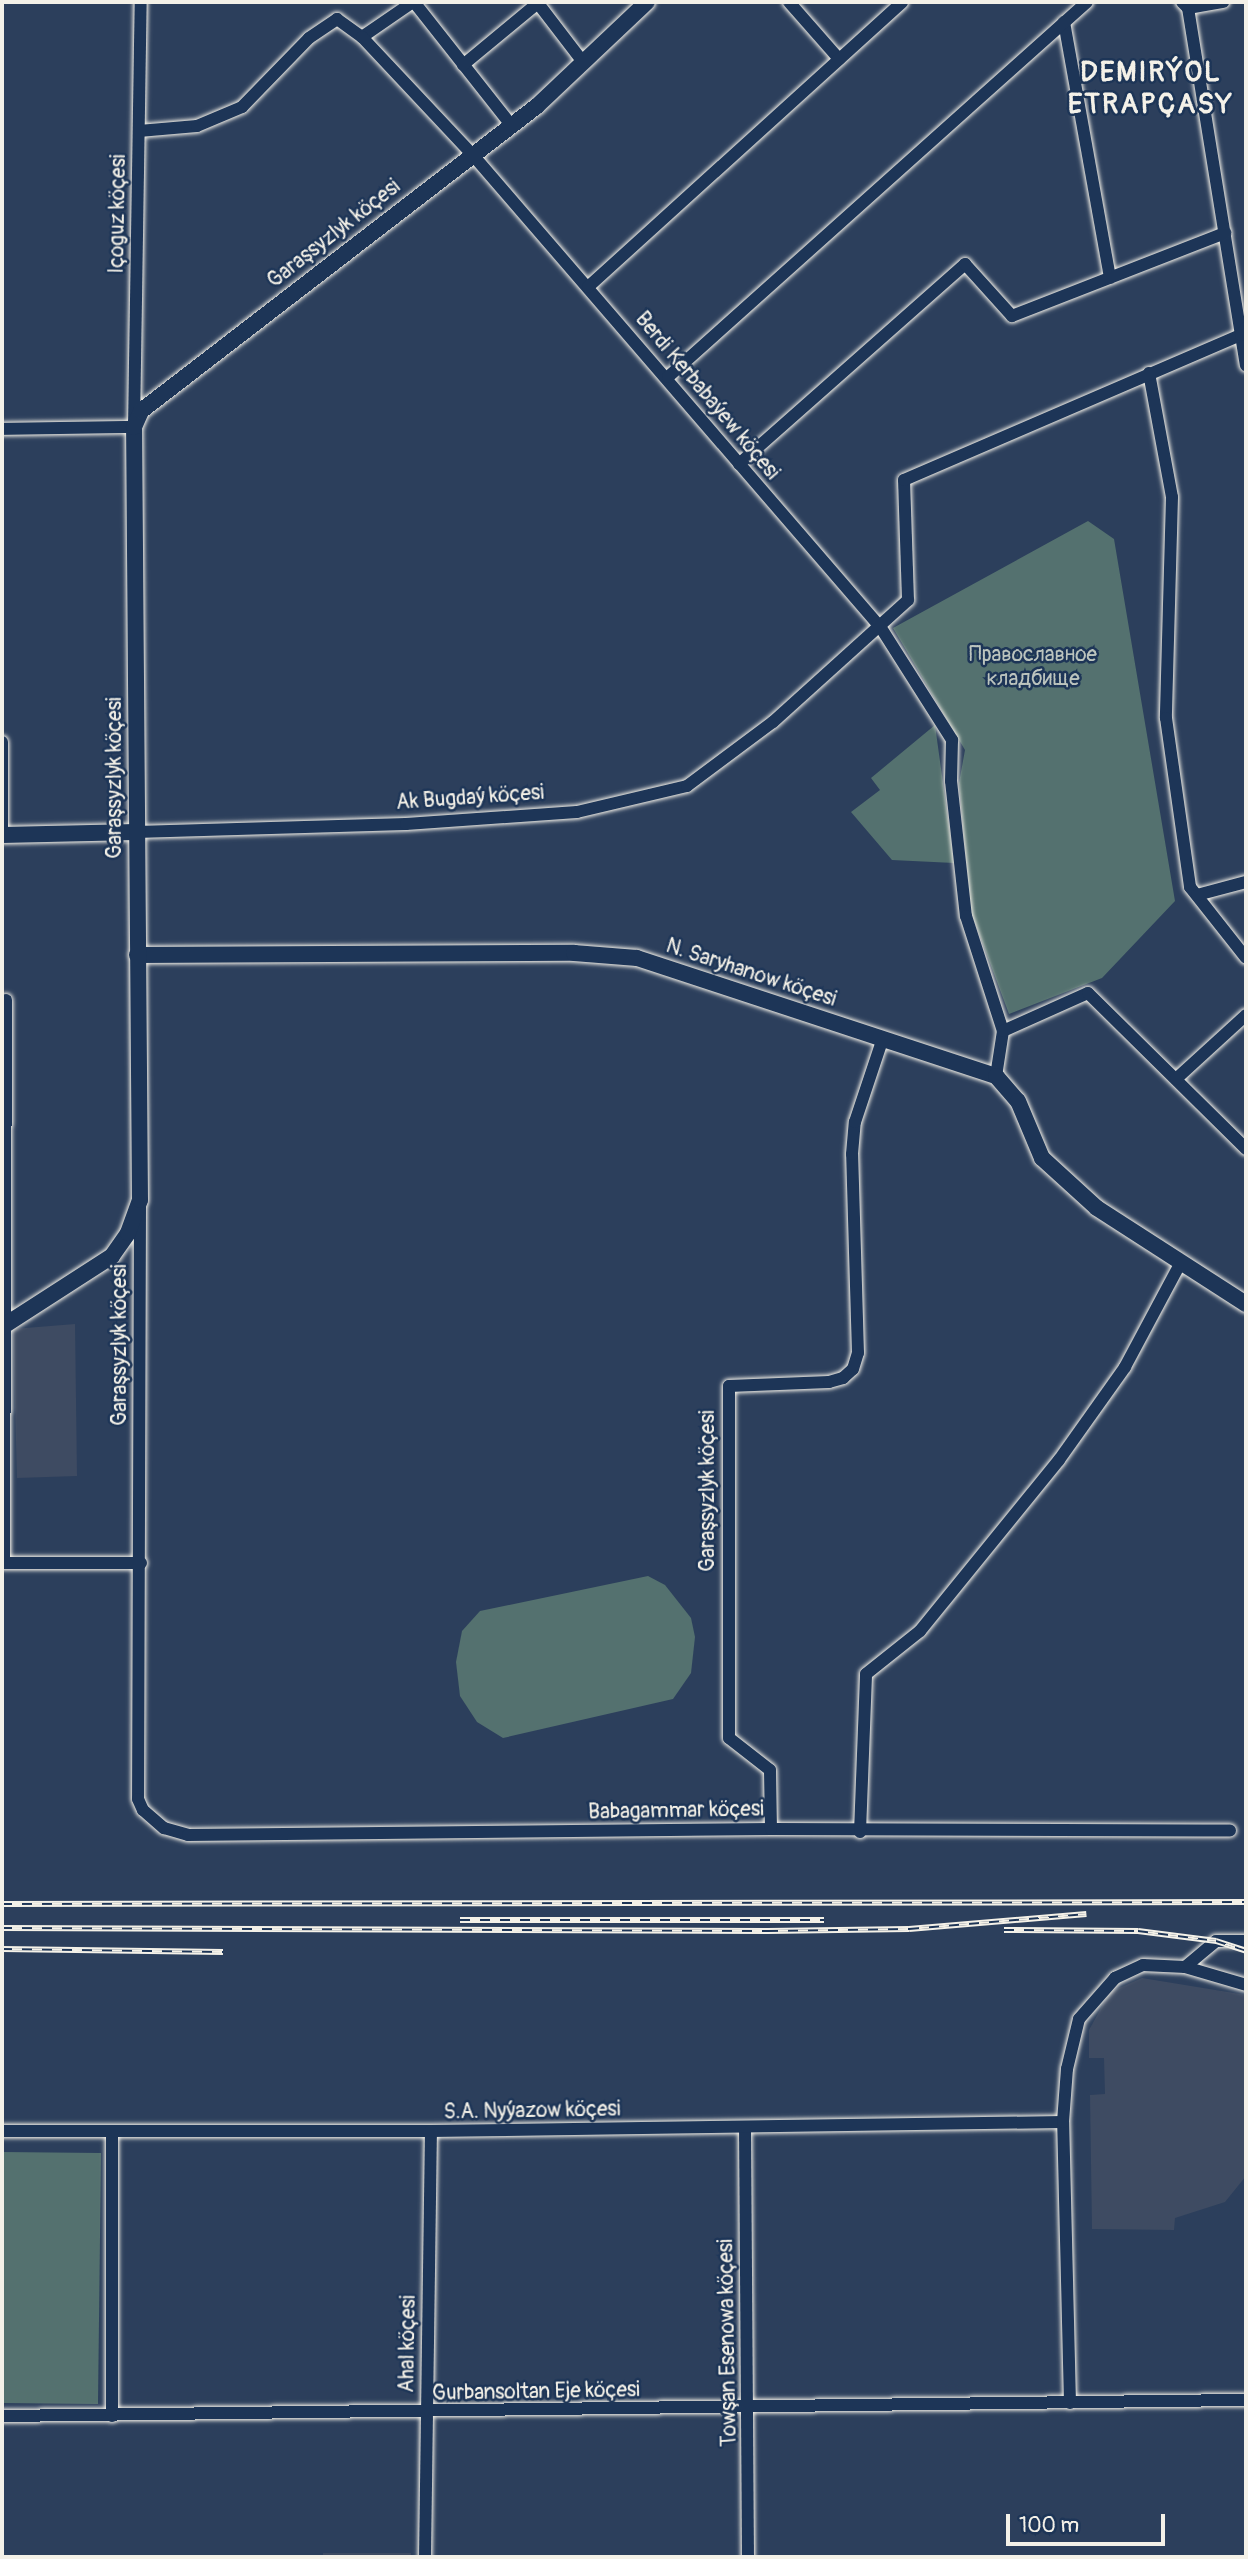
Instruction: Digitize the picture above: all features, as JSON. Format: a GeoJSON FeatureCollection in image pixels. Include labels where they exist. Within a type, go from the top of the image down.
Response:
{"type":"FeatureCollection","features":[{"type":"Feature","properties":{"kind":"main road","name":"Garaşsyzlyk köçesi"},"geometry":{"type":"LineString","coordinates":[[140,1200],[134,427],[141,411],[511,125],[647,2]]}},
{"type":"Feature","properties":{"kind":"main road","name":"Ak Bugdaý köçesi"},"geometry":{"type":"LineString","coordinates":[[2,835],[136,832]]}},
{"type":"Feature","properties":{"kind":"main road","name":"N. Saryhanow köçesi"},"geometry":{"type":"LineString","coordinates":[[137,955],[574,953],[637,958],[996,1076]]}},
{"type":"Feature","properties":{"kind":"main road"},"geometry":{"type":"LineString","coordinates":[[996,1076],[1018,1101],[1042,1158],[1097,1208],[1180,1264],[1246,1304]]}},
{"type":"Feature","properties":{"kind":"main road"},"geometry":{"type":"LineString","coordinates":[[3,1327],[112,1256],[128,1233],[140,1200]]}},
{"type":"Feature","properties":{"kind":"street","name":"Içoguz köçesi"},"geometry":{"type":"LineString","coordinates":[[134,427],[141,2]]}},
{"type":"Feature","properties":{"kind":"street"},"geometry":{"type":"LineString","coordinates":[[362,37],[414,2],[511,125]]}},
{"type":"Feature","properties":{"kind":"street"},"geometry":{"type":"LineString","coordinates":[[789,2],[839,60]]}},
{"type":"Feature","properties":{"kind":"street"},"geometry":{"type":"LineString","coordinates":[[588,287],[902,2]]}},
{"type":"Feature","properties":{"kind":"street"},"geometry":{"type":"LineString","coordinates":[[668,377],[1087,2]]}},
{"type":"Feature","properties":{"kind":"street"},"geometry":{"type":"LineString","coordinates":[[1223,2],[1185,5],[1224,233],[1244,331],[1246,365]]}},
{"type":"Feature","properties":{"kind":"street"},"geometry":{"type":"LineString","coordinates":[[463,65],[538,3],[583,62]]}},
{"type":"Feature","properties":{"kind":"street","name":"Berdi Kerbabaýew köçesi"},"geometry":{"type":"LineString","coordinates":[[139,131],[197,126],[242,107],[332,21],[346,22],[362,37],[472,154],[668,377],[738,464],[881,628],[952,740],[951,781],[966,916],[1003,1031],[996,1076]]}},
{"type":"Feature","properties":{"kind":"street"},"geometry":{"type":"LineString","coordinates":[[1064,22],[1110,278]]}},
{"type":"Feature","properties":{"kind":"street"},"geometry":{"type":"LineString","coordinates":[[738,464],[965,264],[1012,316],[1224,233]]}},
{"type":"Feature","properties":{"kind":"street"},"geometry":{"type":"LineString","coordinates":[[1244,331],[1149,373],[1172,497],[1166,718],[1190,887],[1246,958]]}},
{"type":"Feature","properties":{"kind":"street","name":"Ak Bugdaý köçesi"},"geometry":{"type":"LineString","coordinates":[[136,832],[406,824],[577,812],[687,786],[773,722],[881,628],[908,600],[904,480],[1149,373]]}},
{"type":"Feature","properties":{"kind":"street"},"geometry":{"type":"LineString","coordinates":[[2,429],[134,427]]}},
{"type":"Feature","properties":{"kind":"street"},"geometry":{"type":"LineString","coordinates":[[2,742],[2,835]]}},
{"type":"Feature","properties":{"kind":"street"},"geometry":{"type":"LineString","coordinates":[[1197,895],[1246,882]]}},
{"type":"Feature","properties":{"kind":"street"},"geometry":{"type":"LineString","coordinates":[[1003,1031],[1088,993],[1246,1149]]}},
{"type":"Feature","properties":{"kind":"street"},"geometry":{"type":"LineString","coordinates":[[6,1000],[3,1563],[141,1563]]}},
{"type":"Feature","properties":{"kind":"street"},"geometry":{"type":"LineString","coordinates":[[1176,1079],[1246,1014]]}},
{"type":"Feature","properties":{"kind":"street","name":"Garaşsyzlyk köçesi"},"geometry":{"type":"LineString","coordinates":[[771,1829],[770,1770],[729,1738],[729,1386],[829,1382],[843,1378],[853,1369],[858,1353],[852,1154],[855,1122],[883,1038]]}},
{"type":"Feature","properties":{"kind":"street","name":"Garaşsyzlyk köçesi"},"geometry":{"type":"LineString","coordinates":[[138,1799],[141,1563],[140,1200]]}},
{"type":"Feature","properties":{"kind":"street"},"geometry":{"type":"LineString","coordinates":[[860,1832],[866,1674],[920,1631],[1059,1460],[1125,1367],[1180,1264]]}},
{"type":"Feature","properties":{"kind":"street","name":"Babagammar köçesi"},"geometry":{"type":"LineString","coordinates":[[138,1799],[153,1821],[188,1835],[771,1829],[860,1832],[1230,1831]]}},
{"type":"Feature","properties":{"kind":"street"},"geometry":{"type":"LineString","coordinates":[[1185,1967],[1216,1941],[1246,1941]]}},
{"type":"Feature","properties":{"kind":"street"},"geometry":{"type":"LineString","coordinates":[[1070,2403],[1063,2122],[1067,2069],[1079,2019],[1115,1978],[1143,1965],[1185,1967],[1246,1985]]}},
{"type":"Feature","properties":{"kind":"street","name":"S.A. Nyýazow köçesi"},"geometry":{"type":"LineString","coordinates":[[2,2131],[430,2132],[1063,2122]]}},
{"type":"Feature","properties":{"kind":"street","name":"Towşan Esenowa köçesi"},"geometry":{"type":"LineString","coordinates":[[745,2128],[748,2557]]}},
{"type":"Feature","properties":{"kind":"street"},"geometry":{"type":"LineString","coordinates":[[111,2130],[112,2416]]}},
{"type":"Feature","properties":{"kind":"street","name":"Ahal köçesi"},"geometry":{"type":"LineString","coordinates":[[425,2557],[430,2132]]}},
{"type":"Feature","properties":{"kind":"street","name":"Gurbansoltan Eje köçesi"},"geometry":{"type":"LineString","coordinates":[[2,2416],[426,2413],[1246,2400]]}},
{"type":"Feature","properties":{"kind":"shaded area"},"geometry":{"type":"Polygon","coordinates":[[[75,1324],[77,1476],[17,1478],[13,1329],[75,1324]]]}},
{"type":"Feature","properties":{"kind":"shaded area"},"geometry":{"type":"Polygon","coordinates":[[[1142,1978],[1246,1995],[1246,2176],[1225,2202],[1175,2218],[1174,2230],[1092,2229],[1090,2095],[1105,2094],[1104,2058],[1089,2058],[1089,2030],[1110,1992],[1142,1978]]]}},
{"type":"Feature","properties":{"kind":"shaded area"},"geometry":{"type":"Polygon","coordinates":[[[323,2553],[411,2553],[411,2557],[323,2557],[323,2553]]]}},
{"type":"Feature","properties":{"kind":"green space","name":"Православное кладбище"},"geometry":{"type":"Polygon","coordinates":[[[1088,521],[1114,539],[1175,901],[1102,978],[1009,1014],[971,912],[959,783],[965,750],[893,628],[1088,521]]]}},
{"type":"Feature","properties":{"kind":"green space"},"geometry":{"type":"Polygon","coordinates":[[[935,725],[954,863],[892,860],[851,812],[880,790],[871,778],[935,725]]]}},
{"type":"Feature","properties":{"kind":"green space"},"geometry":{"type":"Polygon","coordinates":[[[648,1576],[665,1585],[691,1618],[695,1637],[691,1673],[673,1699],[503,1738],[477,1722],[460,1696],[456,1662],[462,1631],[480,1611],[648,1576]]]}},
{"type":"Feature","properties":{"kind":"green space"},"geometry":{"type":"Polygon","coordinates":[[[2,2152],[101,2153],[98,2404],[2,2403],[2,2152]]]}},
{"type":"Feature","properties":{"kind":"railway"},"geometry":{"type":"LineString","coordinates":[[2,1904],[1246,1902]]}},
{"type":"Feature","properties":{"kind":"railway"},"geometry":{"type":"LineString","coordinates":[[2,1928],[768,1931],[909,1929],[1086,1914]]}},
{"type":"Feature","properties":{"kind":"railway"},"geometry":{"type":"LineString","coordinates":[[460,1920],[824,1920]]}},
{"type":"Feature","properties":{"kind":"railway"},"geometry":{"type":"LineString","coordinates":[[1004,1930],[1138,1931],[1216,1941],[1246,1951]]}},
{"type":"Feature","properties":{"kind":"railway"},"geometry":{"type":"LineString","coordinates":[[2,1949],[223,1952]]}},
{"type":"Feature","properties":{"kind":"district","name":"DEMIRÝOL ETRAPÇASY"},"geometry":{"type":"Point","coordinates":[1151,89]}}]}
